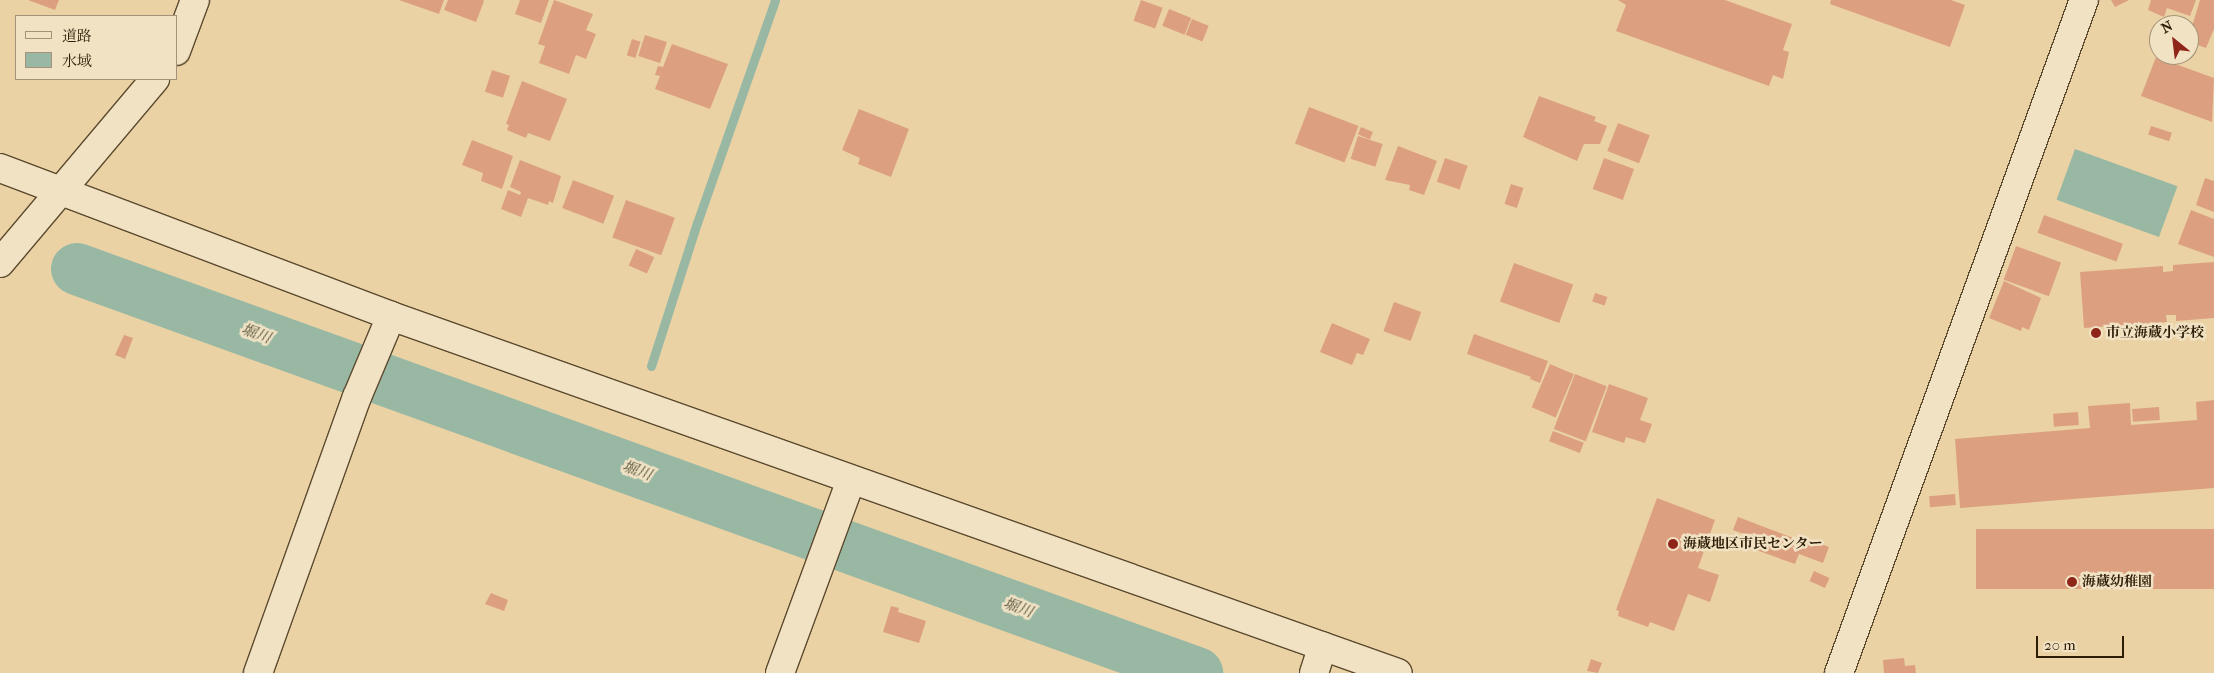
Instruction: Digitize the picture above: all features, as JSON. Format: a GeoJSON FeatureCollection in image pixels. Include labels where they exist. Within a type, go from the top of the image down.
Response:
{"type":"FeatureCollection","features":[{"type":"Feature","properties":{"kind":"street"},"geometry":{"type":"LineString","coordinates":[[178,46],[196,0]]}},
{"type":"Feature","properties":{"kind":"street"},"geometry":{"type":"LineString","coordinates":[[1839,673],[2084,0]]}},
{"type":"Feature","properties":{"kind":"street"},"geometry":{"type":"LineString","coordinates":[[0,263],[154,80]]}},
{"type":"Feature","properties":{"kind":"street"},"geometry":{"type":"LineString","coordinates":[[0,168],[62,190],[386,325],[851,480],[1398,673]]}},
{"type":"Feature","properties":{"kind":"street"},"geometry":{"type":"LineString","coordinates":[[258,673],[357,397],[386,325]]}},
{"type":"Feature","properties":{"kind":"street"},"geometry":{"type":"LineString","coordinates":[[780,673],[851,480]]}},
{"type":"Feature","properties":{"kind":"street"},"geometry":{"type":"LineString","coordinates":[[1314,673],[1323,646]]}},
{"type":"Feature","properties":{"kind":"water"},"geometry":{"type":"Polygon","coordinates":[[[2075,149],[2177,186],[2159,237],[2057,200],[2075,149]]]}},
{"type":"Feature","properties":{"kind":"building"},"geometry":{"type":"Polygon","coordinates":[[[28,0],[59,0],[55,10],[28,0]]]}},
{"type":"Feature","properties":{"kind":"building"},"geometry":{"type":"Polygon","coordinates":[[[399,0],[444,0],[439,14],[399,0]]]}},
{"type":"Feature","properties":{"kind":"building"},"geometry":{"type":"Polygon","coordinates":[[[448,0],[484,1],[476,22],[444,10],[448,0]]]}},
{"type":"Feature","properties":{"kind":"building"},"geometry":{"type":"Polygon","coordinates":[[[520,0],[549,0],[541,23],[515,14],[520,0]]]}},
{"type":"Feature","properties":{"kind":"building"},"geometry":{"type":"Polygon","coordinates":[[[554,0],[593,14],[586,30],[596,34],[586,59],[576,55],[569,74],[539,63],[545,46],[538,44],[554,0]]]}},
{"type":"Feature","properties":{"kind":"building"},"geometry":{"type":"Polygon","coordinates":[[[1141,0],[1163,8],[1155,29],[1133,21],[1141,0]]]}},
{"type":"Feature","properties":{"kind":"building"},"geometry":{"type":"Polygon","coordinates":[[[1618,0],[1725,0],[1792,24],[1783,50],[1789,52],[1783,79],[1773,75],[1769,86],[1616,31],[1626,5],[1618,0]]]}},
{"type":"Feature","properties":{"kind":"building"},"geometry":{"type":"Polygon","coordinates":[[[1831,0],[1951,0],[1965,5],[1950,47],[1830,4],[1831,0]]]}},
{"type":"Feature","properties":{"kind":"building"},"geometry":{"type":"Polygon","coordinates":[[[2111,0],[2129,0],[2115,7],[2111,0]]]}},
{"type":"Feature","properties":{"kind":"building"},"geometry":{"type":"Polygon","coordinates":[[[2151,0],[2196,0],[2190,15],[2167,8],[2165,15],[2159,15],[2148,10],[2151,0]]]}},
{"type":"Feature","properties":{"kind":"building"},"geometry":{"type":"Polygon","coordinates":[[[2200,0],[2214,0],[2214,29],[2206,48],[2199,45],[2199,15],[2195,15],[2200,0]]]}},
{"type":"Feature","properties":{"kind":"building"},"geometry":{"type":"Polygon","coordinates":[[[1169,9],[1191,18],[1185,35],[1162,26],[1169,9]]]}},
{"type":"Feature","properties":{"kind":"building"},"geometry":{"type":"Polygon","coordinates":[[[1192,19],[1209,26],[1202,42],[1186,35],[1192,19]]]}},
{"type":"Feature","properties":{"kind":"building"},"geometry":{"type":"Polygon","coordinates":[[[645,35],[667,42],[660,63],[638,56],[645,35]]]}},
{"type":"Feature","properties":{"kind":"building"},"geometry":{"type":"Polygon","coordinates":[[[632,39],[641,42],[635,58],[627,55],[632,39]]]}},
{"type":"Feature","properties":{"kind":"building"},"geometry":{"type":"Polygon","coordinates":[[[672,44],[728,64],[710,109],[655,89],[660,76],[655,75],[658,66],[663,67],[672,44]]]}},
{"type":"Feature","properties":{"kind":"building"},"geometry":{"type":"Polygon","coordinates":[[[2153,65],[2178,65],[2214,78],[2212,122],[2141,96],[2153,65]]]}},
{"type":"Feature","properties":{"kind":"building"},"geometry":{"type":"Polygon","coordinates":[[[492,70],[510,76],[503,98],[485,92],[492,70]]]}},
{"type":"Feature","properties":{"kind":"building"},"geometry":{"type":"Polygon","coordinates":[[[522,81],[567,99],[550,141],[528,133],[526,138],[507,130],[509,125],[506,124],[522,81]]]}},
{"type":"Feature","properties":{"kind":"building"},"geometry":{"type":"Polygon","coordinates":[[[1539,96],[1596,117],[1594,121],[1607,126],[1600,144],[1584,144],[1577,161],[1523,137],[1539,96]]]}},
{"type":"Feature","properties":{"kind":"building"},"geometry":{"type":"Polygon","coordinates":[[[1309,107],[1358,126],[1345,162],[1295,143],[1309,107]]]}},
{"type":"Feature","properties":{"kind":"building"},"geometry":{"type":"Polygon","coordinates":[[[859,109],[909,129],[891,177],[858,164],[860,158],[842,150],[859,109]]]}},
{"type":"Feature","properties":{"kind":"building"},"geometry":{"type":"Polygon","coordinates":[[[1618,123],[1650,135],[1639,163],[1607,151],[1618,123]]]}},
{"type":"Feature","properties":{"kind":"building"},"geometry":{"type":"Polygon","coordinates":[[[2151,126],[2172,133],[2169,141],[2148,135],[2151,126]]]}},
{"type":"Feature","properties":{"kind":"building"},"geometry":{"type":"Polygon","coordinates":[[[1361,127],[1373,132],[1370,139],[1358,134],[1361,127]]]}},
{"type":"Feature","properties":{"kind":"building"},"geometry":{"type":"Polygon","coordinates":[[[1358,136],[1383,144],[1375,167],[1351,159],[1358,136]]]}},
{"type":"Feature","properties":{"kind":"building"},"geometry":{"type":"Polygon","coordinates":[[[472,140],[513,156],[502,189],[481,181],[483,173],[462,165],[472,140]]]}},
{"type":"Feature","properties":{"kind":"building"},"geometry":{"type":"Polygon","coordinates":[[[1398,146],[1437,161],[1424,195],[1409,190],[1410,185],[1385,180],[1398,146]]]}},
{"type":"Feature","properties":{"kind":"building"},"geometry":{"type":"Polygon","coordinates":[[[1445,158],[1468,166],[1460,189],[1437,182],[1445,158]]]}},
{"type":"Feature","properties":{"kind":"building"},"geometry":{"type":"Polygon","coordinates":[[[1604,158],[1634,169],[1623,200],[1593,189],[1604,158]]]}},
{"type":"Feature","properties":{"kind":"building"},"geometry":{"type":"Polygon","coordinates":[[[520,160],[561,176],[553,203],[549,201],[548,205],[528,198],[521,217],[501,209],[508,190],[520,195],[521,192],[510,187],[520,160]]]}},
{"type":"Feature","properties":{"kind":"building"},"geometry":{"type":"Polygon","coordinates":[[[2205,178],[2214,181],[2214,212],[2196,205],[2205,178]]]}},
{"type":"Feature","properties":{"kind":"building"},"geometry":{"type":"Polygon","coordinates":[[[573,180],[614,196],[603,224],[562,208],[573,180]]]}},
{"type":"Feature","properties":{"kind":"building"},"geometry":{"type":"Polygon","coordinates":[[[1511,184],[1523,188],[1517,208],[1505,204],[1511,184]]]}},
{"type":"Feature","properties":{"kind":"building"},"geometry":{"type":"Polygon","coordinates":[[[626,200],[675,218],[661,255],[612,238],[626,200]]]}},
{"type":"Feature","properties":{"kind":"building"},"geometry":{"type":"Polygon","coordinates":[[[2191,210],[2214,219],[2214,257],[2178,244],[2191,210]]]}},
{"type":"Feature","properties":{"kind":"building"},"geometry":{"type":"Polygon","coordinates":[[[2044,215],[2123,244],[2116,262],[2038,233],[2044,215]]]}},
{"type":"Feature","properties":{"kind":"building"},"geometry":{"type":"Polygon","coordinates":[[[2016,246],[2061,262],[2049,296],[2004,280],[2016,246]]]}},
{"type":"Feature","properties":{"kind":"building"},"geometry":{"type":"Polygon","coordinates":[[[636,249],[654,257],[647,274],[629,265],[636,249]]]}},
{"type":"Feature","properties":{"kind":"building"},"geometry":{"type":"Polygon","coordinates":[[[2214,262],[2214,318],[2176,321],[2176,315],[2166,315],[2167,322],[2084,328],[2080,272],[2163,266],[2163,272],[2173,271],[2173,265],[2214,262]]]}},
{"type":"Feature","properties":{"kind":"building"},"geometry":{"type":"Polygon","coordinates":[[[1514,263],[1573,285],[1559,323],[1500,302],[1514,263]]]}},
{"type":"Feature","properties":{"kind":"building"},"geometry":{"type":"Polygon","coordinates":[[[2004,281],[2041,298],[2029,330],[2022,327],[2021,331],[1989,318],[2004,281]]]}},
{"type":"Feature","properties":{"kind":"building"},"geometry":{"type":"Polygon","coordinates":[[[1595,293],[1607,297],[1605,306],[1592,302],[1595,293]]]}},
{"type":"Feature","properties":{"kind":"building"},"geometry":{"type":"Polygon","coordinates":[[[1394,302],[1421,312],[1411,341],[1383,331],[1394,302]]]}},
{"type":"Feature","properties":{"kind":"building"},"geometry":{"type":"Polygon","coordinates":[[[1332,323],[1370,339],[1363,355],[1357,353],[1352,365],[1320,352],[1332,323]]]}},
{"type":"Feature","properties":{"kind":"building"},"geometry":{"type":"Polygon","coordinates":[[[1474,334],[1548,361],[1540,383],[1530,379],[1531,377],[1467,354],[1474,334]]]}},
{"type":"Feature","properties":{"kind":"building"},"geometry":{"type":"Polygon","coordinates":[[[124,335],[133,338],[125,359],[115,355],[124,335]]]}},
{"type":"Feature","properties":{"kind":"building"},"geometry":{"type":"Polygon","coordinates":[[[1550,364],[1574,374],[1556,417],[1532,407],[1550,364]]]}},
{"type":"Feature","properties":{"kind":"building"},"geometry":{"type":"Polygon","coordinates":[[[1575,374],[1607,386],[1586,441],[1554,429],[1575,374]]]}},
{"type":"Feature","properties":{"kind":"building"},"geometry":{"type":"Polygon","coordinates":[[[1609,384],[1648,398],[1640,420],[1652,424],[1645,443],[1626,437],[1624,443],[1592,432],[1609,384]]]}},
{"type":"Feature","properties":{"kind":"building"},"geometry":{"type":"Polygon","coordinates":[[[2214,400],[2214,488],[1960,508],[1955,439],[2090,428],[2088,406],[2130,403],[2131,425],[2197,420],[2196,402],[2214,400]]]}},
{"type":"Feature","properties":{"kind":"building"},"geometry":{"type":"Polygon","coordinates":[[[2159,407],[2160,420],[2133,422],[2132,409],[2159,407]]]}},
{"type":"Feature","properties":{"kind":"building"},"geometry":{"type":"Polygon","coordinates":[[[2078,412],[2079,425],[2054,427],[2053,414],[2078,412]]]}},
{"type":"Feature","properties":{"kind":"building"},"geometry":{"type":"Polygon","coordinates":[[[1553,431],[1584,443],[1580,453],[1549,441],[1553,431]]]}},
{"type":"Feature","properties":{"kind":"building"},"geometry":{"type":"Polygon","coordinates":[[[1955,494],[1956,505],[1930,507],[1929,496],[1955,494]]]}},
{"type":"Feature","properties":{"kind":"building","name":"海蔵地区市民センター"},"geometry":{"type":"Polygon","coordinates":[[[1657,498],[1715,520],[1698,568],[1719,575],[1710,602],[1688,594],[1674,631],[1650,622],[1648,627],[1618,616],[1619,611],[1616,610],[1657,498]]]}},
{"type":"Feature","properties":{"kind":"building"},"geometry":{"type":"Polygon","coordinates":[[[1738,517],[1804,542],[1805,538],[1829,547],[1823,563],[1799,554],[1795,564],[1756,550],[1760,540],[1733,530],[1738,517]]]}},
{"type":"Feature","properties":{"kind":"building"},"geometry":{"type":"Polygon","coordinates":[[[1976,529],[2214,529],[2214,589],[1976,589],[1976,529]]]}},
{"type":"Feature","properties":{"kind":"building"},"geometry":{"type":"Polygon","coordinates":[[[1814,571],[1830,578],[1825,588],[1810,581],[1814,571]]]}},
{"type":"Feature","properties":{"kind":"building"},"geometry":{"type":"Polygon","coordinates":[[[491,593],[508,600],[504,611],[485,604],[491,593]]]}},
{"type":"Feature","properties":{"kind":"building"},"geometry":{"type":"Polygon","coordinates":[[[891,606],[899,608],[898,612],[926,621],[919,643],[883,632],[891,606]]]}},
{"type":"Feature","properties":{"kind":"building"},"geometry":{"type":"Polygon","coordinates":[[[1904,658],[1905,666],[1915,665],[1916,673],[1884,673],[1883,660],[1904,658]]]}},
{"type":"Feature","properties":{"kind":"building"},"geometry":{"type":"Polygon","coordinates":[[[1591,659],[1602,663],[1598,673],[1587,671],[1591,659]]]}},
{"type":"Feature","properties":{"kind":"waterway"},"geometry":{"type":"LineString","coordinates":[[651,366],[697,223],[775,0]]}},
{"type":"Feature","properties":{"kind":"waterway","name":"堀川"},"geometry":{"type":"LineString","coordinates":[[77,269],[1197,673]]}},
{"type":"Feature","properties":{"kind":"place","name":"市立海蔵小学校"},"geometry":{"type":"Point","coordinates":[2096,333]}},
{"type":"Feature","properties":{"kind":"place","name":"海蔵地区市民センター"},"geometry":{"type":"Point","coordinates":[1673,544]}},
{"type":"Feature","properties":{"kind":"place","name":"海蔵幼稚園"},"geometry":{"type":"Point","coordinates":[2072,582]}}]}
